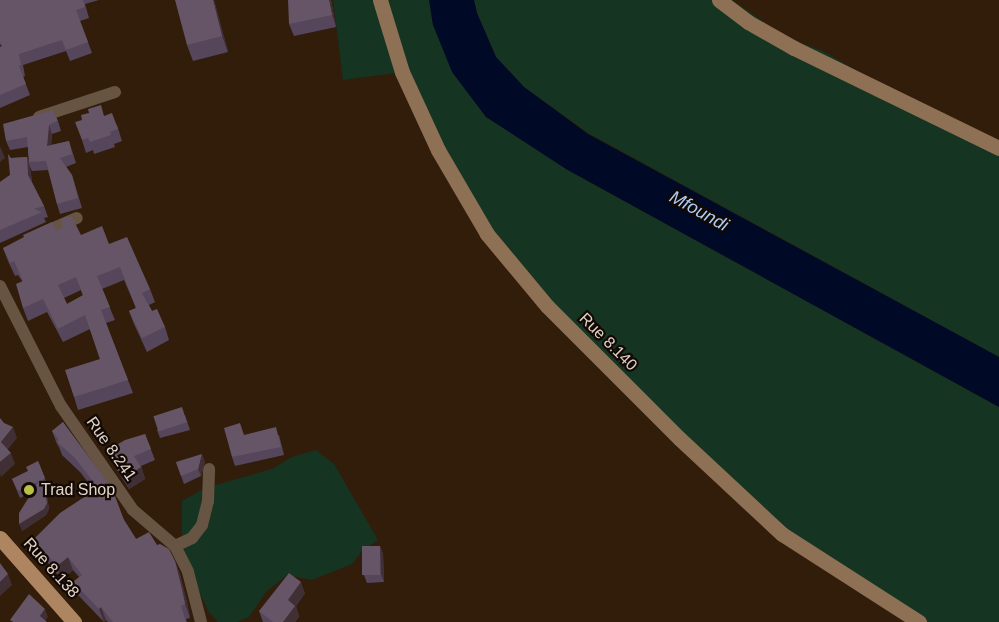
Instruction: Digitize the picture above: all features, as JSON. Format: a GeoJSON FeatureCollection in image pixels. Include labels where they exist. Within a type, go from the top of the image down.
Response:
{"type":"FeatureCollection","features":[{"type":"Feature","properties":{"kind":"main road","name":"Rue 8.140"},"geometry":{"type":"LineString","coordinates":[[380,0],[402,72],[438,150],[487,234],[547,306],[680,439],[782,534],[919,622]]}},
{"type":"Feature","properties":{"kind":"main road"},"geometry":{"type":"LineString","coordinates":[[719,0],[748,22],[794,48],[999,148]]}},
{"type":"Feature","properties":{"kind":"main road","name":"Rue 8.138"},"geometry":{"type":"LineString","coordinates":[[0,538],[74,622]]}},
{"type":"Feature","properties":{"kind":"street"},"geometry":{"type":"LineString","coordinates":[[23,120],[115,92]]}},
{"type":"Feature","properties":{"kind":"street"},"geometry":{"type":"LineString","coordinates":[[33,237],[77,218]]}},
{"type":"Feature","properties":{"kind":"street","name":"Rue 8.241"},"geometry":{"type":"LineString","coordinates":[[0,286],[61,406],[133,510],[175,546],[188,572],[201,622]]}},
{"type":"Feature","properties":{"kind":"street"},"geometry":{"type":"LineString","coordinates":[[175,546],[192,538],[202,525],[208,501],[209,469]]}},
{"type":"Feature","properties":{"kind":"green space"},"geometry":{"type":"Polygon","coordinates":[[[333,0],[429,0],[433,25],[566,169],[999,407],[999,622],[919,622],[782,534],[680,439],[487,234],[402,72],[343,80],[333,0]]]}},
{"type":"Feature","properties":{"kind":"green space"},"geometry":{"type":"Polygon","coordinates":[[[474,0],[732,0],[787,38],[823,51],[923,110],[999,148],[999,357],[588,133],[524,87],[496,57],[477,13],[474,0]]]}},
{"type":"Feature","properties":{"kind":"green space"},"geometry":{"type":"Polygon","coordinates":[[[316,450],[334,464],[378,540],[362,551],[352,564],[312,580],[287,575],[266,592],[249,617],[237,622],[218,622],[208,611],[182,552],[182,501],[205,488],[272,469],[292,457],[316,450]]]}},
{"type":"Feature","properties":{"kind":"water","name":"Mfoundi"},"geometry":{"type":"Polygon","coordinates":[[[429,0],[474,0],[477,13],[496,57],[524,87],[588,134],[999,357],[999,407],[566,169],[486,117],[452,72],[433,25],[429,0]]]}},
{"type":"Feature","properties":{"kind":"building"},"geometry":{"type":"Polygon","coordinates":[[[0,0],[83,0],[85,7],[76,10],[88,42],[66,50],[62,40],[19,54],[21,65],[19,66],[26,84],[0,95],[0,47],[2,46],[0,42],[0,0]]]}},
{"type":"Feature","properties":{"kind":"building"},"geometry":{"type":"Polygon","coordinates":[[[175,0],[213,0],[222,36],[187,45],[175,0]]]}},
{"type":"Feature","properties":{"kind":"building"},"geometry":{"type":"Polygon","coordinates":[[[288,0],[329,0],[332,15],[289,24],[288,0]]]}},
{"type":"Feature","properties":{"kind":"building"},"geometry":{"type":"Polygon","coordinates":[[[101,105],[104,116],[112,113],[118,129],[110,132],[111,135],[90,142],[88,138],[82,140],[75,122],[82,120],[81,115],[89,113],[88,109],[101,105]]]}},
{"type":"Feature","properties":{"kind":"building"},"geometry":{"type":"Polygon","coordinates":[[[53,110],[58,121],[49,125],[47,146],[69,141],[72,154],[60,158],[72,175],[78,198],[57,204],[46,161],[29,162],[27,137],[6,141],[3,124],[53,110]]]}},
{"type":"Feature","properties":{"kind":"building"},"geometry":{"type":"Polygon","coordinates":[[[8,154],[11,158],[27,157],[28,175],[44,206],[34,209],[42,212],[0,230],[0,182],[10,175],[8,154]]]}},
{"type":"Feature","properties":{"kind":"building"},"geometry":{"type":"Polygon","coordinates":[[[72,217],[81,235],[102,226],[109,244],[127,237],[150,289],[142,293],[152,311],[157,309],[165,327],[142,338],[129,311],[136,308],[120,267],[97,276],[110,307],[101,310],[128,380],[74,397],[65,370],[100,359],[85,315],[58,329],[43,299],[23,308],[16,284],[23,281],[14,261],[10,263],[3,248],[24,237],[23,235],[52,222],[56,230],[63,228],[61,219],[72,217]],[[76,277],[58,285],[67,304],[83,295],[76,277]]]}},
{"type":"Feature","properties":{"kind":"building"},"geometry":{"type":"Polygon","coordinates":[[[182,407],[187,422],[158,431],[153,416],[182,407]]]}},
{"type":"Feature","properties":{"kind":"building"},"geometry":{"type":"Polygon","coordinates":[[[0,418],[4,423],[13,427],[1,442],[11,453],[0,462],[0,418]]]}},
{"type":"Feature","properties":{"kind":"building"},"geometry":{"type":"Polygon","coordinates":[[[63,422],[112,488],[124,520],[136,539],[149,532],[157,545],[160,544],[169,549],[175,561],[182,589],[185,604],[181,606],[186,622],[113,622],[101,607],[99,609],[73,582],[82,575],[68,557],[57,566],[34,539],[60,513],[98,488],[75,458],[57,442],[59,440],[52,431],[63,422]]]}},
{"type":"Feature","properties":{"kind":"building"},"geometry":{"type":"Polygon","coordinates":[[[240,423],[244,435],[276,427],[281,447],[232,457],[224,428],[240,423]]]}},
{"type":"Feature","properties":{"kind":"building"},"geometry":{"type":"Polygon","coordinates":[[[145,434],[151,449],[134,456],[141,467],[124,478],[108,450],[125,440],[145,434]]]}},
{"type":"Feature","properties":{"kind":"building"},"geometry":{"type":"Polygon","coordinates":[[[202,454],[198,469],[181,476],[176,462],[202,454]]]}},
{"type":"Feature","properties":{"kind":"building"},"geometry":{"type":"Polygon","coordinates":[[[38,461],[45,478],[43,479],[47,503],[44,509],[19,524],[19,513],[39,481],[18,491],[12,479],[28,471],[26,467],[38,461]]]}},
{"type":"Feature","properties":{"kind":"building"},"geometry":{"type":"Polygon","coordinates":[[[362,546],[380,546],[380,575],[362,575],[362,546]]]}},
{"type":"Feature","properties":{"kind":"building"},"geometry":{"type":"Polygon","coordinates":[[[0,563],[8,574],[0,582],[0,563]]]}},
{"type":"Feature","properties":{"kind":"building"},"geometry":{"type":"Polygon","coordinates":[[[289,573],[301,582],[288,600],[295,606],[283,622],[273,622],[259,611],[289,573]]]}},
{"type":"Feature","properties":{"kind":"building"},"geometry":{"type":"Polygon","coordinates":[[[29,594],[45,609],[40,616],[47,622],[13,622],[10,620],[29,594]]]}},
{"type":"Feature","properties":{"kind":"place","name":"Trad Shop"},"geometry":{"type":"Point","coordinates":[29,490]}}]}
